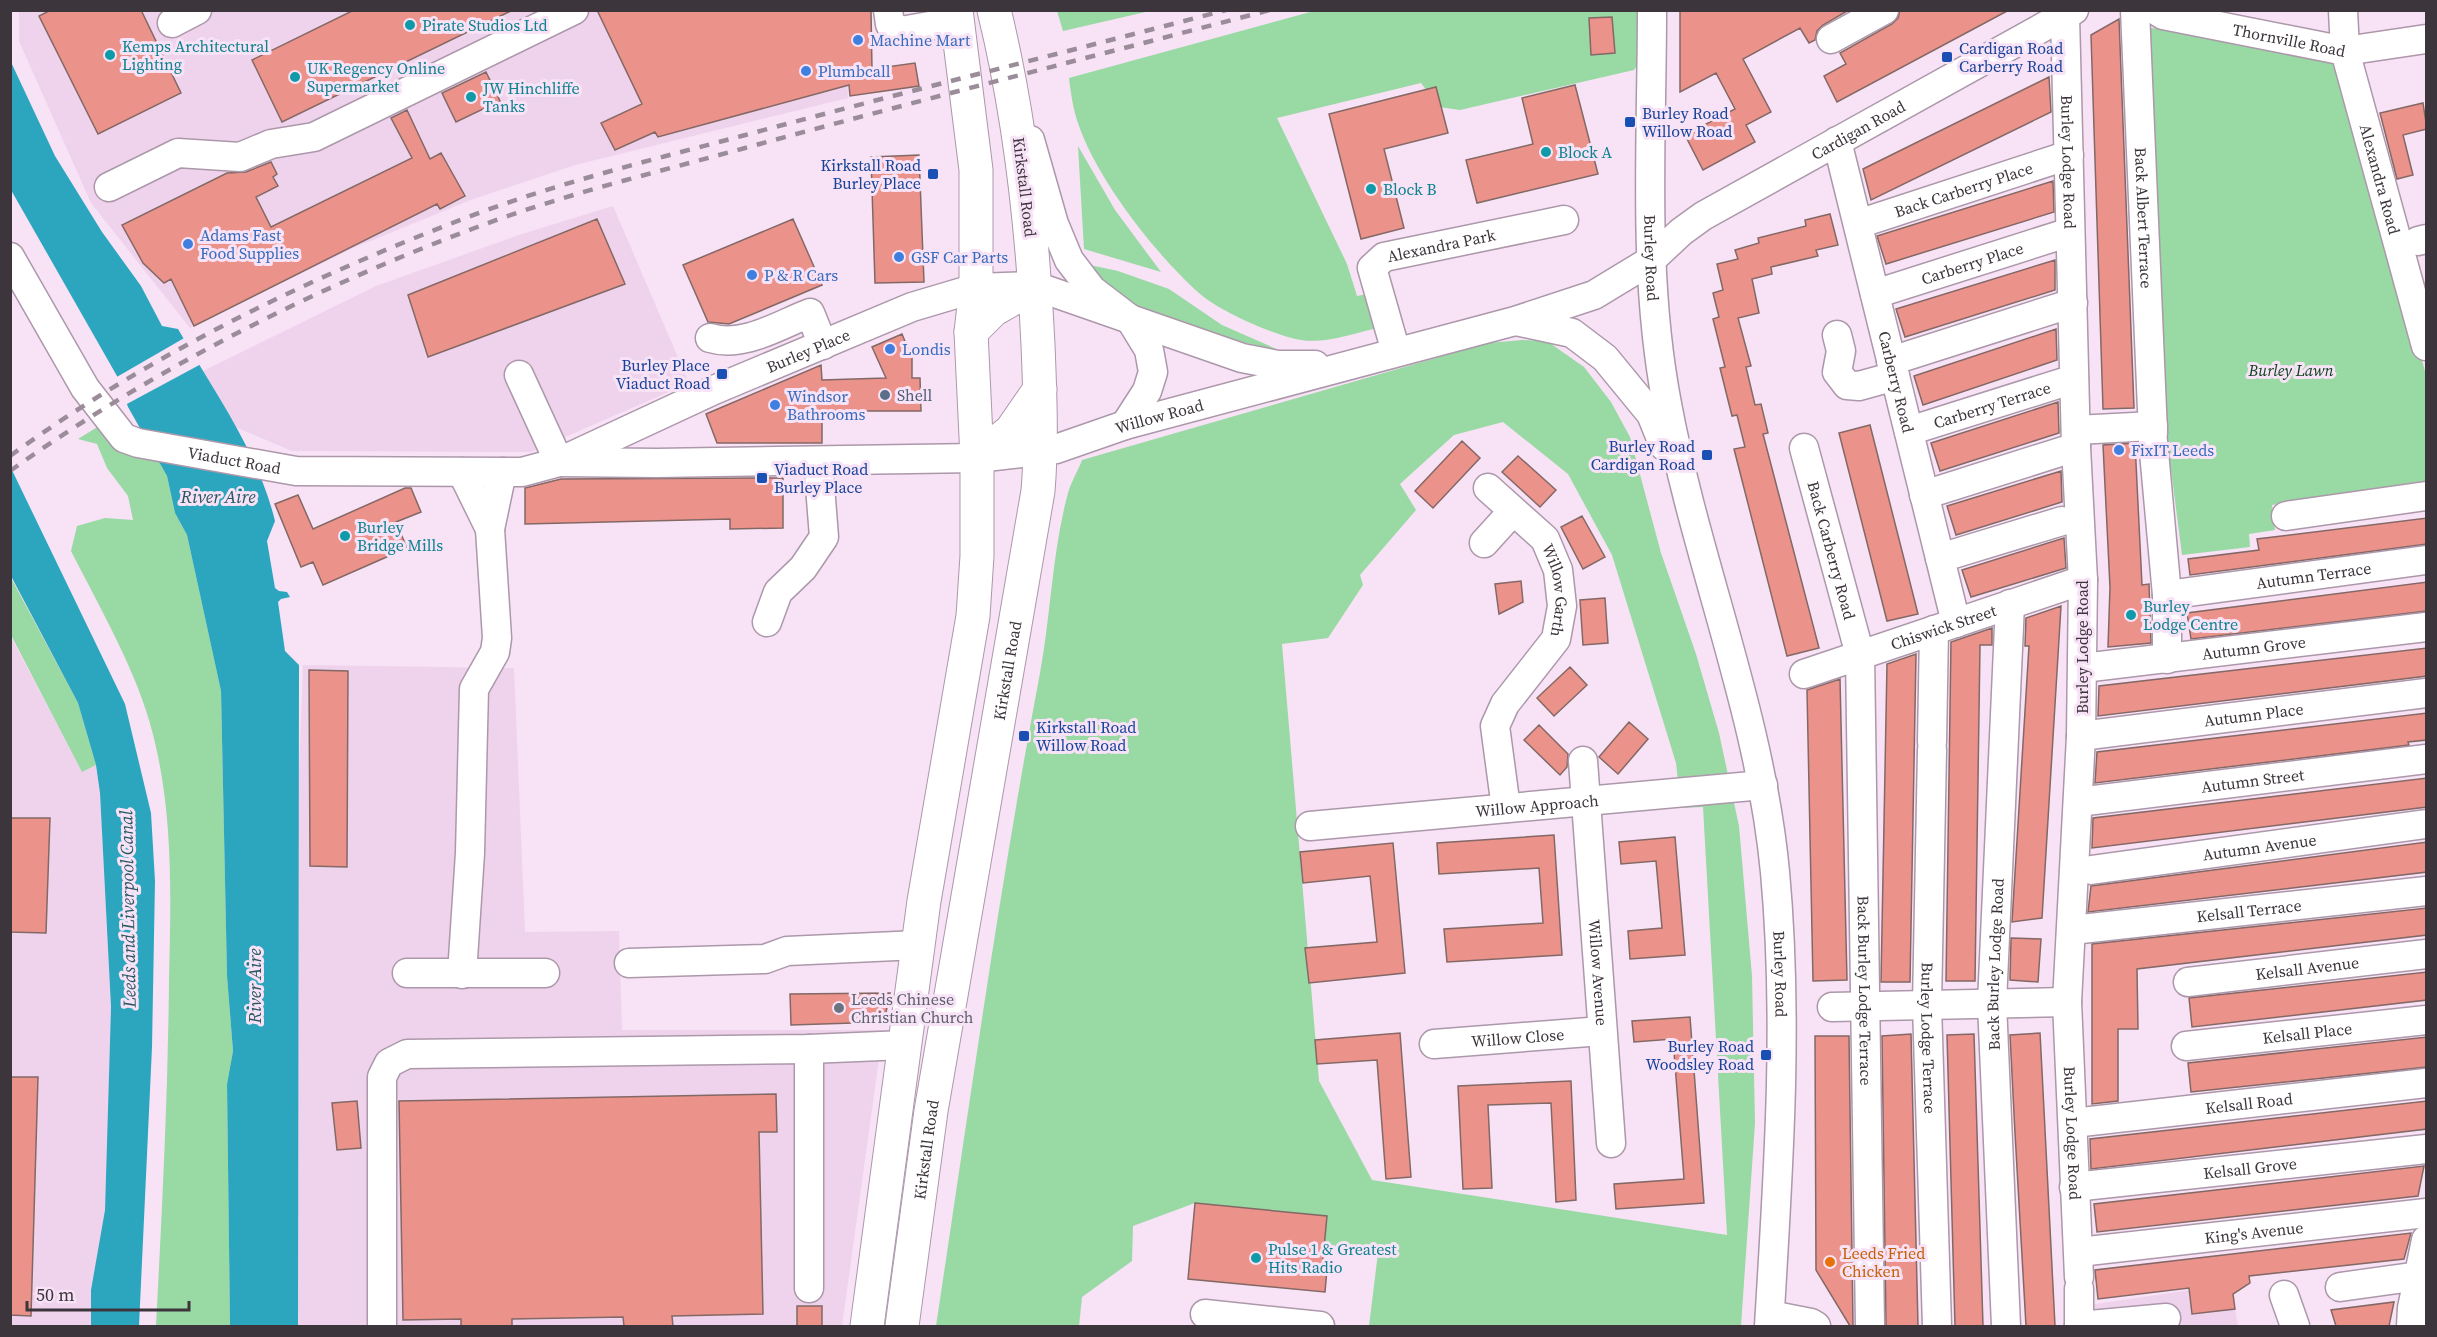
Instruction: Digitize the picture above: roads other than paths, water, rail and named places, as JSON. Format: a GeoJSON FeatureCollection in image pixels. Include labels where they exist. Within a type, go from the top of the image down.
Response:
{"type":"FeatureCollection","features":[{"type":"Feature","properties":{"kind":"main road","name":"Kirkstall Road"},"geometry":{"type":"LineString","coordinates":[[902,1326],[931,1111],[1038,491],[1042,450],[1035,286],[1021,149],[994,10]]}},
{"type":"Feature","properties":{"kind":"main road"},"geometry":{"type":"LineString","coordinates":[[867,1326],[918,945],[973,616],[977,556],[977,458],[971,332],[976,288],[976,170],[957,16]]}},
{"type":"Feature","properties":{"kind":"main road"},"geometry":{"type":"LineString","coordinates":[[971,332],[993,310],[1035,286]]}},
{"type":"Feature","properties":{"kind":"main road"},"geometry":{"type":"LineString","coordinates":[[977,458],[1011,431],[1040,388]]}},
{"type":"Feature","properties":{"kind":"street"},"geometry":{"type":"LineString","coordinates":[[172,23],[197,10]]}},
{"type":"Feature","properties":{"kind":"street"},"geometry":{"type":"LineString","coordinates":[[109,187],[178,153],[240,156],[272,144],[314,138],[574,10]]}},
{"type":"Feature","properties":{"kind":"street"},"geometry":{"type":"LineString","coordinates":[[888,10],[890,24],[901,31],[957,16]]}},
{"type":"Feature","properties":{"kind":"street","name":"Burley Road"},"geometry":{"type":"LineString","coordinates":[[1652,10],[1650,261],[1656,335],[1667,404],[1688,500],[1683,528],[1700,591],[1723,628],[1763,785],[1775,872],[1782,1006],[1776,1222],[1769,1321]]}},
{"type":"Feature","properties":{"kind":"street"},"geometry":{"type":"LineString","coordinates":[[1831,39],[1884,10]]}},
{"type":"Feature","properties":{"kind":"street","name":"Back Albert Terrace"},"geometry":{"type":"LineString","coordinates":[[2135,10],[2153,433],[2167,595],[2167,660]]}},
{"type":"Feature","properties":{"kind":"street","name":"Thornville Road"},"geometry":{"type":"LineString","coordinates":[[2155,10],[2163,15],[2345,51],[2427,39]]}},
{"type":"Feature","properties":{"kind":"street","name":"Alexandra Road"},"geometry":{"type":"LineString","coordinates":[[2343,10],[2345,51],[2427,346]]}},
{"type":"Feature","properties":{"kind":"street","name":"Cardigan Road"},"geometry":{"type":"LineString","coordinates":[[1650,261],[1681,232],[1704,216],[2069,13]]}},
{"type":"Feature","properties":{"kind":"street","name":"Burley Lodge Road"},"geometry":{"type":"LineString","coordinates":[[2069,13],[2068,155],[2076,439],[2083,580],[2081,736],[2067,1002],[2079,1273],[2079,1326]]}},
{"type":"Feature","properties":{"kind":"street"},"geometry":{"type":"LineString","coordinates":[[1002,44],[1054,224],[1069,260],[1092,290],[1130,319],[1149,350],[1152,372],[1148,391],[1125,425]]}},
{"type":"Feature","properties":{"kind":"street","name":"Carberry Road"},"geometry":{"type":"LineString","coordinates":[[1838,141],[1940,558],[1945,626]]}},
{"type":"Feature","properties":{"kind":"street","name":"Back Carberry Place"},"geometry":{"type":"LineString","coordinates":[[1858,224],[2068,155]]}},
{"type":"Feature","properties":{"kind":"street","name":"Alexandra Park"},"geometry":{"type":"LineString","coordinates":[[1396,352],[1372,268],[1376,262],[1384,257],[1564,220]]}},
{"type":"Feature","properties":{"kind":"street","name":"Carberry Place"},"geometry":{"type":"LineString","coordinates":[[1875,294],[2070,232]]}},
{"type":"Feature","properties":{"kind":"street","name":"Viaduct Road"},"geometry":{"type":"LineString","coordinates":[[10,257],[85,388],[124,438],[138,443],[296,471],[522,472],[559,462]]}},
{"type":"Feature","properties":{"kind":"street","name":"Willow Road"},"geometry":{"type":"LineString","coordinates":[[977,458],[1056,449],[1125,425],[1515,321],[1594,295],[1650,261]]}},
{"type":"Feature","properties":{"kind":"street","name":"Willow Road"},"geometry":{"type":"LineString","coordinates":[[1035,286],[1242,358],[1278,365],[1341,366]]}},
{"type":"Feature","properties":{"kind":"street","name":"Burley Place"},"geometry":{"type":"LineString","coordinates":[[559,462],[644,422],[912,307],[976,288],[1035,286]]}},
{"type":"Feature","properties":{"kind":"street"},"geometry":{"type":"LineString","coordinates":[[1837,335],[1841,351],[1837,372],[1848,385],[1859,386],[1893,368],[2073,303]]}},
{"type":"Feature","properties":{"kind":"street"},"geometry":{"type":"LineString","coordinates":[[711,338],[724,342],[740,341],[810,313],[823,345]]}},
{"type":"Feature","properties":{"kind":"street"},"geometry":{"type":"LineString","coordinates":[[1515,321],[1572,333],[1605,358],[1651,414],[1688,500]]}},
{"type":"Feature","properties":{"kind":"street"},"geometry":{"type":"LineString","coordinates":[[519,375],[559,462],[657,463],[977,458]]}},
{"type":"Feature","properties":{"kind":"street","name":"Carberry Terrace"},"geometry":{"type":"LineString","coordinates":[[1909,431],[2074,379]]}},
{"type":"Feature","properties":{"kind":"street"},"geometry":{"type":"LineString","coordinates":[[644,422],[644,439],[657,463]]}},
{"type":"Feature","properties":{"kind":"street"},"geometry":{"type":"LineString","coordinates":[[1924,495],[2076,439],[2153,433]]}},
{"type":"Feature","properties":{"kind":"street","name":"Back Carberry Road"},"geometry":{"type":"LineString","coordinates":[[1804,448],[1860,655]]}},
{"type":"Feature","properties":{"kind":"street"},"geometry":{"type":"LineString","coordinates":[[767,622],[778,592],[803,568],[824,537],[818,461]]}},
{"type":"Feature","properties":{"kind":"street"},"geometry":{"type":"LineString","coordinates":[[462,472],[489,529]]}},
{"type":"Feature","properties":{"kind":"street"},"geometry":{"type":"LineString","coordinates":[[462,974],[471,853],[474,689],[495,652],[497,638],[489,529],[502,472]]}},
{"type":"Feature","properties":{"kind":"street","name":"Willow Garth"},"geometry":{"type":"LineString","coordinates":[[1488,488],[1512,512],[1545,539],[1558,570],[1562,606],[1556,639],[1505,704],[1495,726],[1506,808]]}},
{"type":"Feature","properties":{"kind":"street"},"geometry":{"type":"LineString","coordinates":[[2286,516],[2427,496]]}},
{"type":"Feature","properties":{"kind":"street"},"geometry":{"type":"LineString","coordinates":[[1484,543],[1512,512]]}},
{"type":"Feature","properties":{"kind":"street"},"geometry":{"type":"LineString","coordinates":[[1940,558],[2062,521]]}},
{"type":"Feature","properties":{"kind":"street","name":"Autumn Terrace"},"geometry":{"type":"LineString","coordinates":[[2167,595],[2427,560]]}},
{"type":"Feature","properties":{"kind":"street","name":"Chiswick Street"},"geometry":{"type":"LineString","coordinates":[[1804,674],[2083,580]]}},
{"type":"Feature","properties":{"kind":"street","name":"Back Burley Lodge Road"},"geometry":{"type":"LineString","coordinates":[[2006,1326],[1992,1003],[2010,604]]}},
{"type":"Feature","properties":{"kind":"street","name":"Burley Lodge Terrace"},"geometry":{"type":"LineString","coordinates":[[1936,1326],[1927,1005],[1932,746],[1945,626]]}},
{"type":"Feature","properties":{"kind":"street","name":"Autumn Grove"},"geometry":{"type":"LineString","coordinates":[[2083,669],[2427,627]]}},
{"type":"Feature","properties":{"kind":"street","name":"Back Burley Lodge Terrace"},"geometry":{"type":"LineString","coordinates":[[1860,655],[1870,1326]]}},
{"type":"Feature","properties":{"kind":"street","name":"Autumn Place"},"geometry":{"type":"LineString","coordinates":[[2081,736],[2427,693]]}},
{"type":"Feature","properties":{"kind":"street","name":"Autumn Street"},"geometry":{"type":"LineString","coordinates":[[2078,802],[2427,759]]}},
{"type":"Feature","properties":{"kind":"street"},"geometry":{"type":"LineString","coordinates":[[1583,761],[1586,801]]}},
{"type":"Feature","properties":{"kind":"street","name":"Willow Approach"},"geometry":{"type":"LineString","coordinates":[[1310,826],[1763,785]]}},
{"type":"Feature","properties":{"kind":"street","name":"Willow Avenue"},"geometry":{"type":"LineString","coordinates":[[1586,801],[1611,1143]]}},
{"type":"Feature","properties":{"kind":"street","name":"Autumn Avenue"},"geometry":{"type":"LineString","coordinates":[[2091,870],[2427,824]]}},
{"type":"Feature","properties":{"kind":"street","name":"Kelsall Terrace"},"geometry":{"type":"LineString","coordinates":[[2072,930],[2427,891]]}},
{"type":"Feature","properties":{"kind":"street"},"geometry":{"type":"LineString","coordinates":[[629,963],[765,959],[787,951],[918,945]]}},
{"type":"Feature","properties":{"kind":"street","name":"Kelsall Avenue"},"geometry":{"type":"LineString","coordinates":[[2188,982],[2427,954]]}},
{"type":"Feature","properties":{"kind":"street"},"geometry":{"type":"LineString","coordinates":[[407,973],[545,973]]}},
{"type":"Feature","properties":{"kind":"street"},"geometry":{"type":"LineString","coordinates":[[1832,1007],[2067,1002]]}},
{"type":"Feature","properties":{"kind":"street","name":"Kelsall Place"},"geometry":{"type":"LineString","coordinates":[[2186,1046],[2427,1020]]}},
{"type":"Feature","properties":{"kind":"street","name":"Willow Close"},"geometry":{"type":"LineString","coordinates":[[1434,1044],[1602,1030]]}},
{"type":"Feature","properties":{"kind":"street"},"geometry":{"type":"LineString","coordinates":[[382,1326],[382,1077],[389,1064],[407,1054],[809,1049],[905,1045]]}},
{"type":"Feature","properties":{"kind":"street"},"geometry":{"type":"LineString","coordinates":[[809,1049],[809,1288]]}},
{"type":"Feature","properties":{"kind":"street","name":"Kelsall Road"},"geometry":{"type":"LineString","coordinates":[[2073,1123],[2427,1083]]}},
{"type":"Feature","properties":{"kind":"street","name":"Kelsall Grove"},"geometry":{"type":"LineString","coordinates":[[2074,1187],[2427,1149]]}},
{"type":"Feature","properties":{"kind":"street","name":"King's Avenue"},"geometry":{"type":"LineString","coordinates":[[2079,1273],[2427,1213]]}},
{"type":"Feature","properties":{"kind":"street"},"geometry":{"type":"LineString","coordinates":[[2411,1326],[2427,1240]]}},
{"type":"Feature","properties":{"kind":"street"},"geometry":{"type":"LineString","coordinates":[[2340,1287],[2419,1276]]}},
{"type":"Feature","properties":{"kind":"street"},"geometry":{"type":"LineString","coordinates":[[2284,1295],[2295,1326]]}},
{"type":"Feature","properties":{"kind":"street"},"geometry":{"type":"LineString","coordinates":[[1205,1314],[1320,1326]]}},
{"type":"Feature","properties":{"kind":"street"},"geometry":{"type":"LineString","coordinates":[[2079,1326],[2166,1318]]}},
{"type":"Feature","properties":{"kind":"street"},"geometry":{"type":"LineString","coordinates":[[1769,1321],[1811,1323],[1816,1326]]}},
{"type":"Feature","properties":{"kind":"water","name":"River Aire"},"geometry":{"type":"Polygon","coordinates":[[[10,60],[55,156],[102,232],[141,286],[162,326],[178,329],[233,422],[258,470],[275,521],[267,541],[275,588],[287,592],[290,597],[278,602],[285,651],[299,665],[298,1326],[230,1326],[227,1084],[233,1051],[227,976],[221,691],[187,535],[175,513],[167,476],[128,407],[117,376],[11,190],[10,60]]]}},
{"type":"Feature","properties":{"kind":"water","name":"Leeds and Liverpool Canal"},"geometry":{"type":"Polygon","coordinates":[[[10,466],[125,704],[151,813],[155,881],[152,1047],[139,1326],[91,1326],[91,1290],[105,1210],[111,1007],[100,793],[96,765],[78,703],[11,576],[10,466]]]}},
{"type":"Feature","properties":{"kind":"railway"},"geometry":{"type":"LineString","coordinates":[[10,456],[63,419],[118,385],[231,322],[348,266],[468,217],[534,194],[636,164],[1226,10]]}},
{"type":"Feature","properties":{"kind":"railway"},"geometry":{"type":"LineString","coordinates":[[10,471],[119,399],[234,335],[351,278],[472,229],[573,195],[642,176],[1270,10]]}},
{"type":"Feature","properties":{"kind":"place","name":"Pirate Studios Ltd"},"geometry":{"type":"Point","coordinates":[410,25]}},
{"type":"Feature","properties":{"kind":"place","name":"Machine Mart"},"geometry":{"type":"Point","coordinates":[858,40]}},
{"type":"Feature","properties":{"kind":"place","name":"Kemps Architectural Lighting"},"geometry":{"type":"Point","coordinates":[110,55]}},
{"type":"Feature","properties":{"kind":"place","name":"Cardigan Road Carberry Road"},"geometry":{"type":"Point","coordinates":[1947,57]}},
{"type":"Feature","properties":{"kind":"place","name":"Plumbcall"},"geometry":{"type":"Point","coordinates":[806,71]}},
{"type":"Feature","properties":{"kind":"place","name":"UK Regency Online Supermarket"},"geometry":{"type":"Point","coordinates":[295,77]}},
{"type":"Feature","properties":{"kind":"place","name":"JW Hinchliffe Tanks"},"geometry":{"type":"Point","coordinates":[471,97]}},
{"type":"Feature","properties":{"kind":"place","name":"Burley Road Willow Road"},"geometry":{"type":"Point","coordinates":[1630,122]}},
{"type":"Feature","properties":{"kind":"place","name":"Block A"},"geometry":{"type":"Point","coordinates":[1546,152]}},
{"type":"Feature","properties":{"kind":"place","name":"Kirkstall Road Burley Place"},"geometry":{"type":"Point","coordinates":[933,174]}},
{"type":"Feature","properties":{"kind":"place","name":"Block B"},"geometry":{"type":"Point","coordinates":[1371,189]}},
{"type":"Feature","properties":{"kind":"place","name":"Adams Fast Food Supplies"},"geometry":{"type":"Point","coordinates":[188,244]}},
{"type":"Feature","properties":{"kind":"place","name":"GSF Car Parts"},"geometry":{"type":"Point","coordinates":[899,257]}},
{"type":"Feature","properties":{"kind":"place","name":"P & R Cars"},"geometry":{"type":"Point","coordinates":[752,275]}},
{"type":"Feature","properties":{"kind":"place","name":"Londis"},"geometry":{"type":"Point","coordinates":[890,349]}},
{"type":"Feature","properties":{"kind":"place","name":"Burley Place Viaduct Road"},"geometry":{"type":"Point","coordinates":[722,374]}},
{"type":"Feature","properties":{"kind":"place","name":"Shell"},"geometry":{"type":"Point","coordinates":[885,395]}},
{"type":"Feature","properties":{"kind":"place","name":"Windsor Bathrooms"},"geometry":{"type":"Point","coordinates":[775,405]}},
{"type":"Feature","properties":{"kind":"place","name":"FixIT Leeds"},"geometry":{"type":"Point","coordinates":[2119,450]}},
{"type":"Feature","properties":{"kind":"place","name":"Burley Road Cardigan Road"},"geometry":{"type":"Point","coordinates":[1707,455]}},
{"type":"Feature","properties":{"kind":"place","name":"Viaduct Road Burley Place"},"geometry":{"type":"Point","coordinates":[762,478]}},
{"type":"Feature","properties":{"kind":"place","name":"Burley Bridge Mills"},"geometry":{"type":"Point","coordinates":[345,536]}},
{"type":"Feature","properties":{"kind":"place","name":"Burley Lodge Centre"},"geometry":{"type":"Point","coordinates":[2131,615]}},
{"type":"Feature","properties":{"kind":"place","name":"Kirkstall Road Willow Road"},"geometry":{"type":"Point","coordinates":[1024,736]}},
{"type":"Feature","properties":{"kind":"place","name":"Leeds Chinese Christian Church"},"geometry":{"type":"Point","coordinates":[839,1008]}},
{"type":"Feature","properties":{"kind":"place","name":"Burley Road Woodsley Road"},"geometry":{"type":"Point","coordinates":[1766,1055]}},
{"type":"Feature","properties":{"kind":"place","name":"Pulse 1 & Greatest Hits Radio"},"geometry":{"type":"Point","coordinates":[1256,1258]}},
{"type":"Feature","properties":{"kind":"place","name":"Leeds Fried Chicken"},"geometry":{"type":"Point","coordinates":[1830,1262]}},
{"type":"Feature","properties":{"kind":"park label","name":"Burley Lawn"},"geometry":{"type":"Point","coordinates":[2291,370]}}]}
